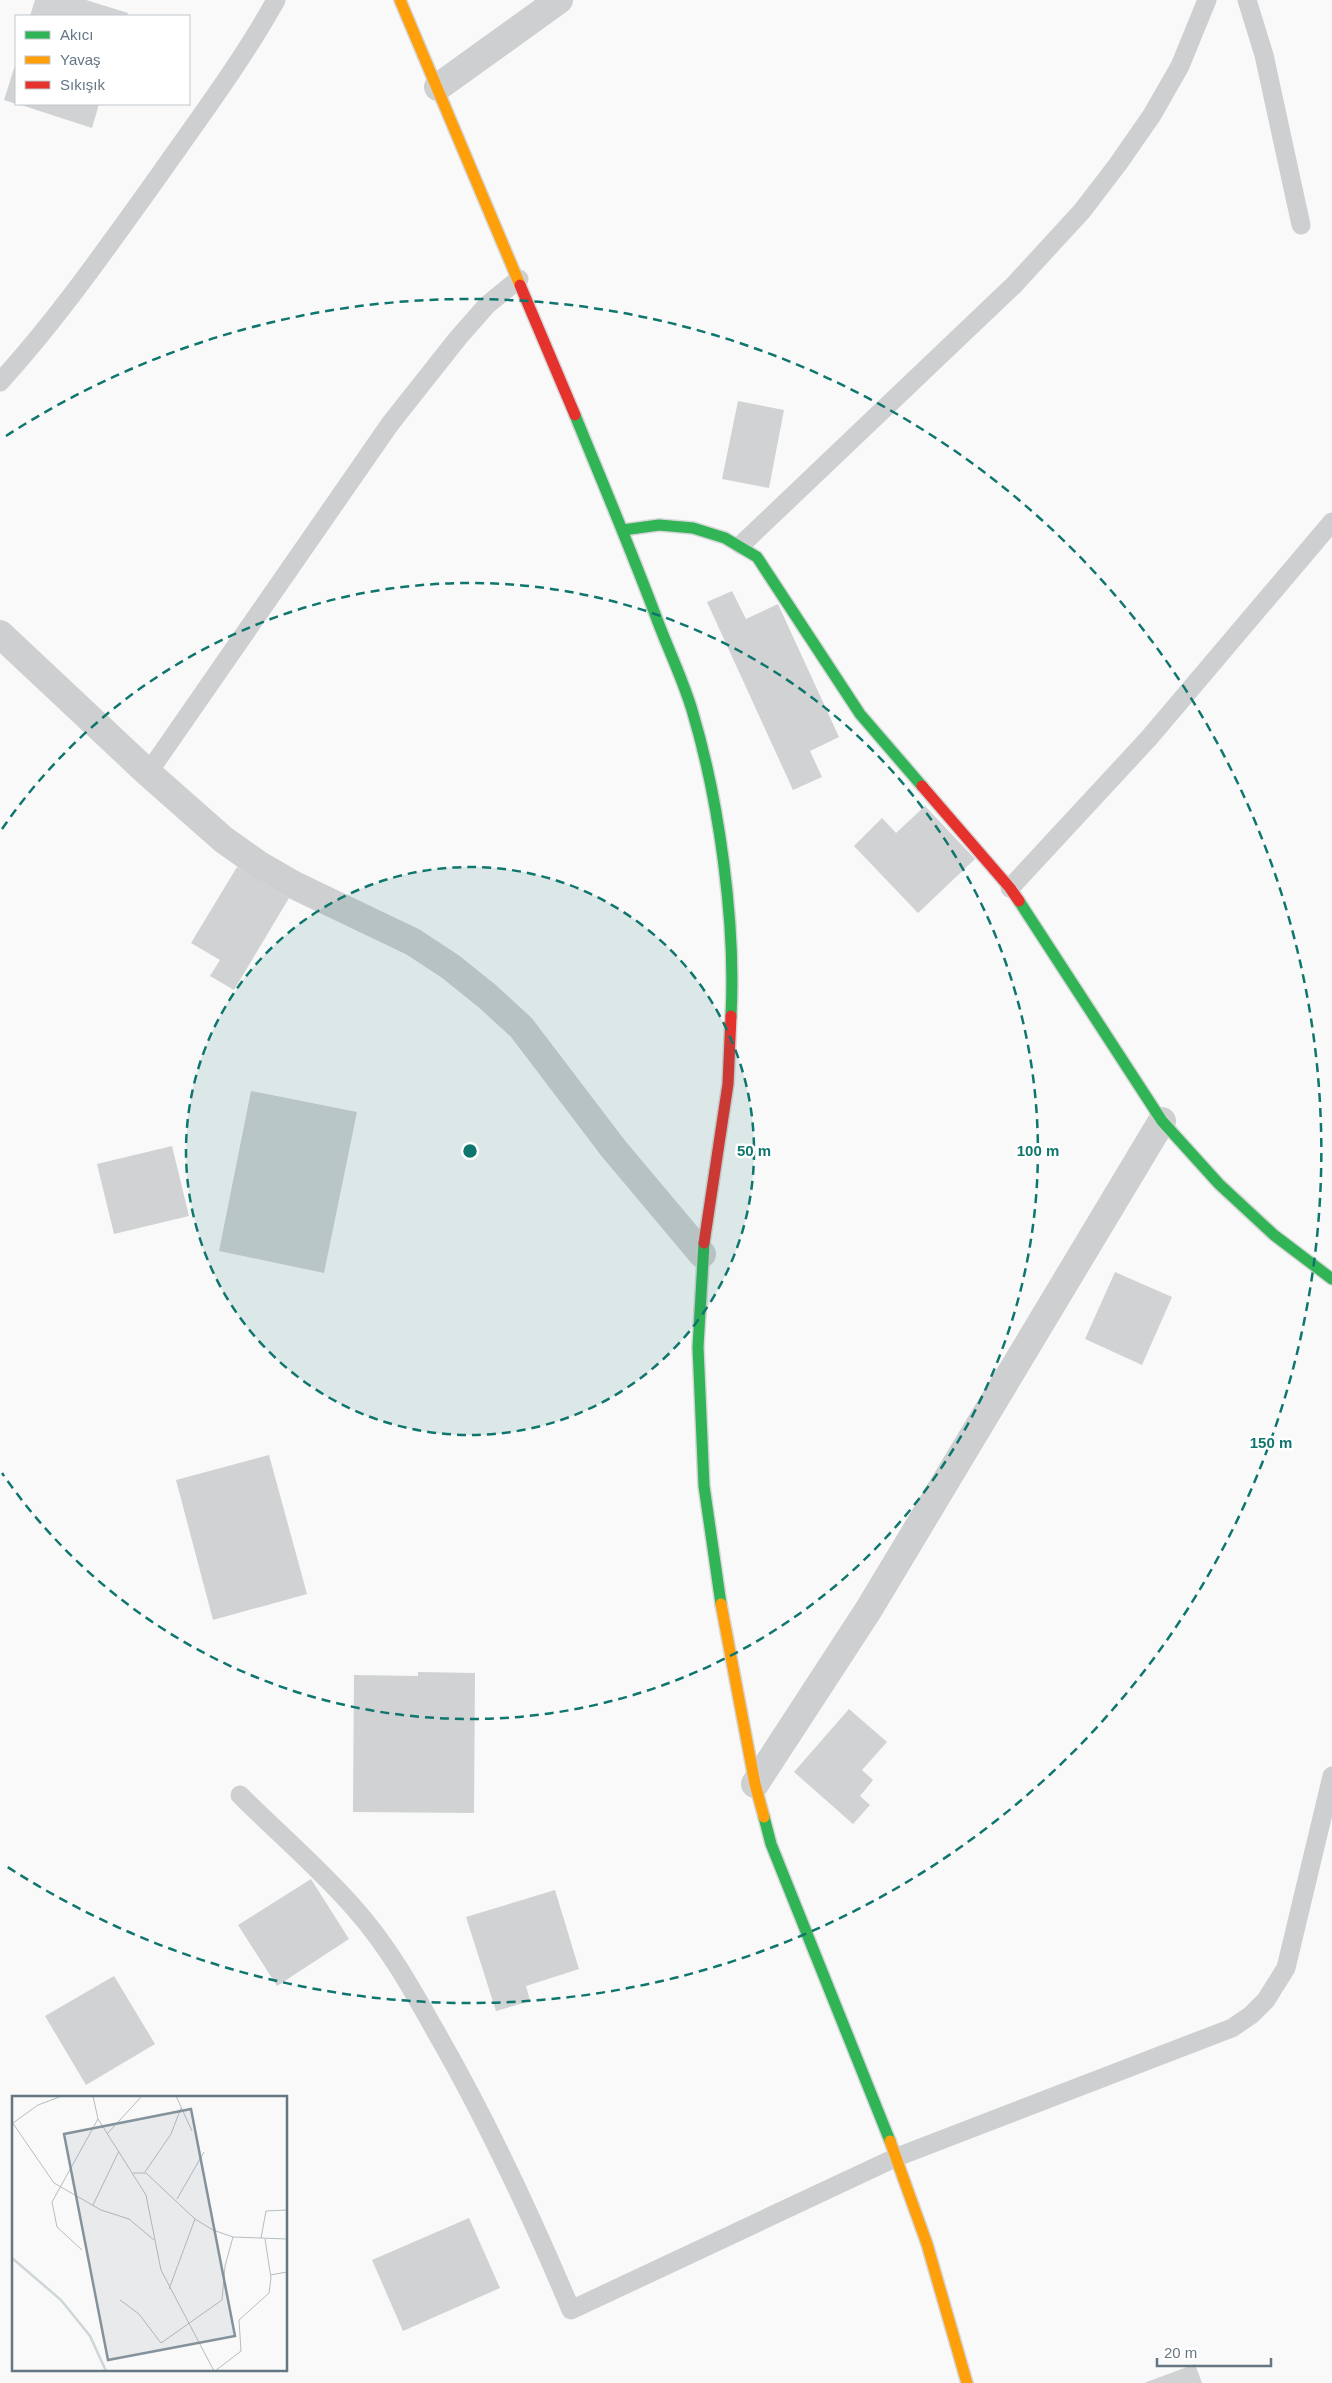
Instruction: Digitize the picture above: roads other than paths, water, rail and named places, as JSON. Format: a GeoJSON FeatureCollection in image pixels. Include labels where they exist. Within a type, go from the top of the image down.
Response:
{"type":"FeatureCollection","features":[{"type":"Feature","properties":{"kind":"street"},"geometry":{"type":"LineString","coordinates":[[400,0],[623,530],[692,710],[710,785],[722,856],[730,936],[732,1002],[728,1084],[702,1254],[698,1347],[704,1486],[714,1570],[755,1784],[771,1844],[897,2157],[927,2244],[967,2383]]}},
{"type":"Feature","properties":{"kind":"street"},"geometry":{"type":"LineString","coordinates":[[438,87],[559,0]]}},
{"type":"Feature","properties":{"kind":"street"},"geometry":{"type":"LineString","coordinates":[[623,530],[649,524],[681,524],[715,533],[741,546],[757,557],[860,714],[1010,888],[1162,1121],[1219,1184],[1274,1235],[1332,1279]]}},
{"type":"Feature","properties":{"kind":"street"},"geometry":{"type":"LineString","coordinates":[[0,634],[148,773],[224,840],[258,864],[296,886],[413,942],[451,967],[487,996],[520,1027],[613,1148],[702,1254]]}},
{"type":"Feature","properties":{"kind":"street"},"geometry":{"type":"LineString","coordinates":[[755,1784],[869,1609],[1162,1121]]}},
{"type":"Feature","properties":{"kind":"lane"},"geometry":{"type":"LineString","coordinates":[[0,382],[59,313],[92,269],[218,92],[276,0]]}},
{"type":"Feature","properties":{"kind":"lane"},"geometry":{"type":"LineString","coordinates":[[741,546],[1014,284],[1082,211],[1152,115],[1180,66],[1208,0]]}},
{"type":"Feature","properties":{"kind":"lane"},"geometry":{"type":"LineString","coordinates":[[1247,0],[1264,55],[1301,225]]}},
{"type":"Feature","properties":{"kind":"lane"},"geometry":{"type":"LineString","coordinates":[[148,773],[390,424],[469,325],[487,305],[519,279]]}},
{"type":"Feature","properties":{"kind":"lane"},"geometry":{"type":"LineString","coordinates":[[1010,888],[1149,738],[1332,522]]}},
{"type":"Feature","properties":{"kind":"lane"},"geometry":{"type":"LineString","coordinates":[[240,1795],[356,1910],[401,1970],[450,2055],[496,2142],[535,2225],[571,2310],[897,2157],[1232,2028],[1251,2016],[1278,1985],[1286,1968],[1332,1776]]}}]}
